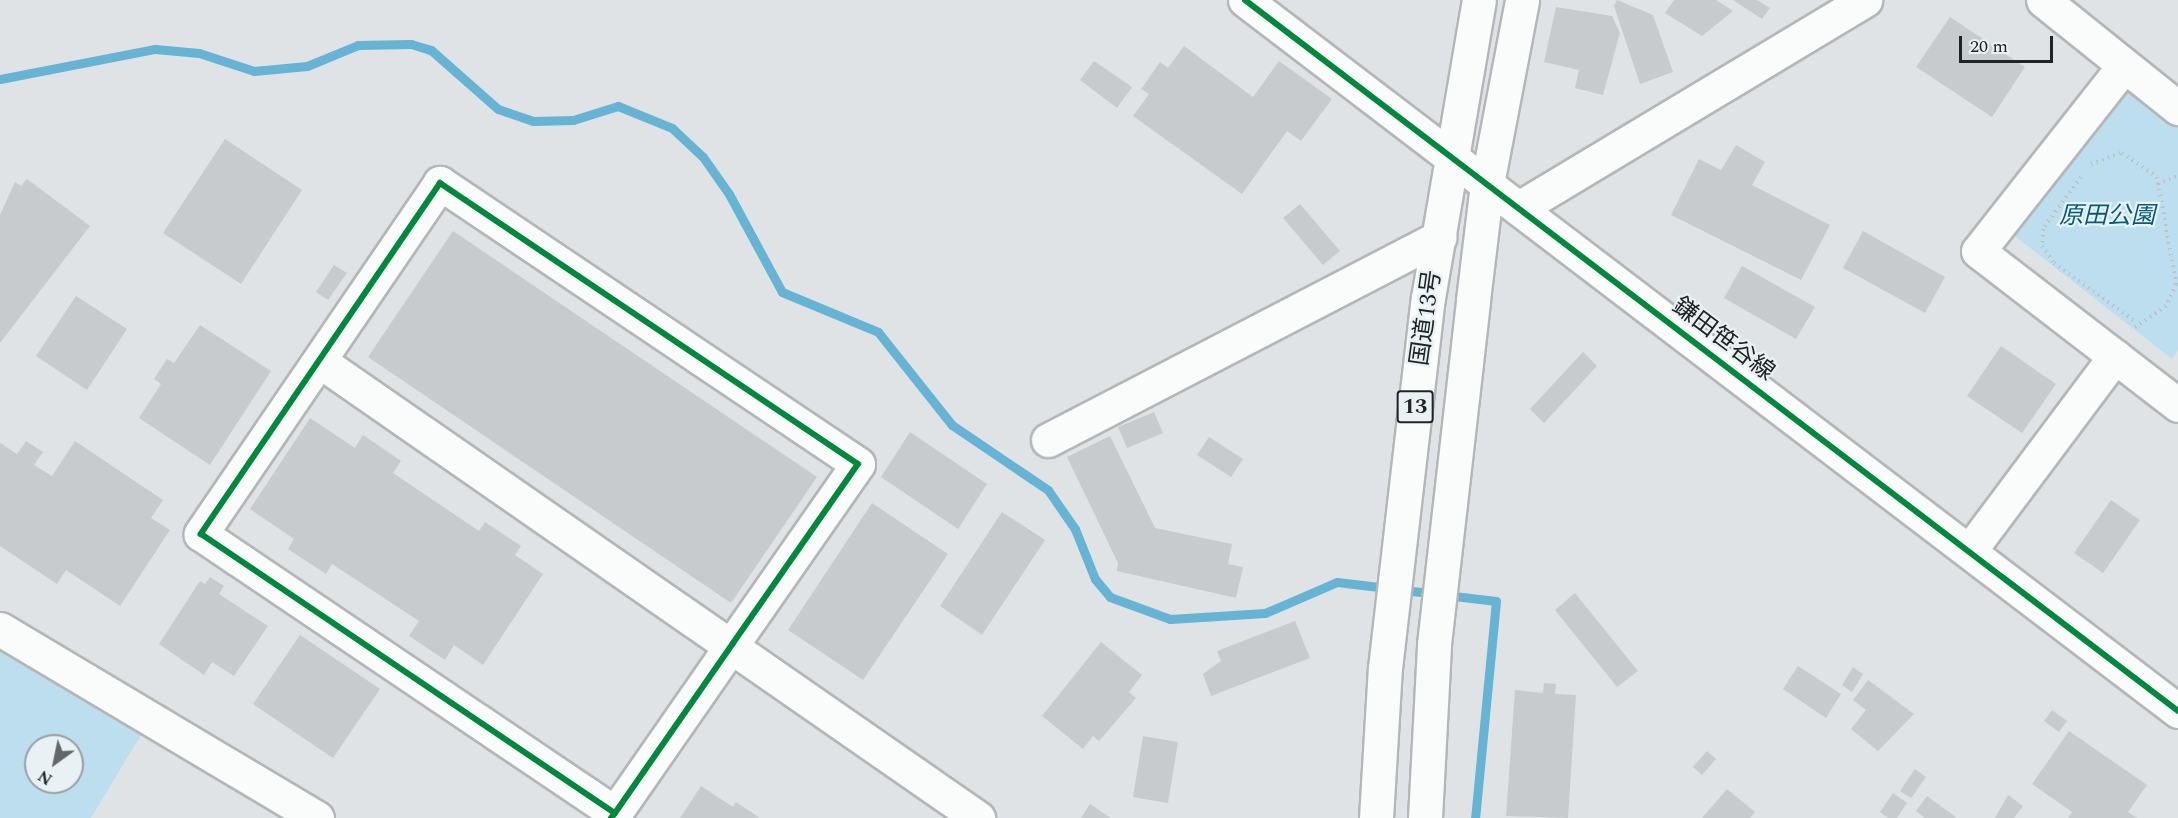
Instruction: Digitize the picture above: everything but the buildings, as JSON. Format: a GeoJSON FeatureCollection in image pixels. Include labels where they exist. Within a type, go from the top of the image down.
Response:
{"type":"FeatureCollection","features":[{"type":"Feature","properties":{"kind":"main road","name":"鎌田笹谷線"},"geometry":{"type":"LineString","coordinates":[[1245,0],[1970,550],[2178,711]]}},
{"type":"Feature","properties":{"kind":"main road","name":"国道13号"},"geometry":{"type":"LineString","coordinates":[[1376,818],[1385,668],[1439,237],[1479,0]]}},
{"type":"Feature","properties":{"kind":"main road","name":"国道13号"},"geometry":{"type":"LineString","coordinates":[[1425,818],[1434,644],[1487,184],[1522,0]]}},
{"type":"Feature","properties":{"kind":"main road"},"geometry":{"type":"LineString","coordinates":[[1519,208],[1865,0]]}},
{"type":"Feature","properties":{"kind":"main road"},"geometry":{"type":"LineString","coordinates":[[2043,0],[2123,67],[2178,108]]}},
{"type":"Feature","properties":{"kind":"main road"},"geometry":{"type":"LineString","coordinates":[[2123,67],[1978,251],[2178,405]]}},
{"type":"Feature","properties":{"kind":"main road"},"geometry":{"type":"LineString","coordinates":[[440,183],[858,464],[733,643],[613,815],[201,534],[321,362],[440,183]]}},
{"type":"Feature","properties":{"kind":"main road"},"geometry":{"type":"LineString","coordinates":[[1048,440],[1439,237]]}},
{"type":"Feature","properties":{"kind":"main road"},"geometry":{"type":"LineString","coordinates":[[1970,550],[2115,357]]}},
{"type":"Feature","properties":{"kind":"main road"},"geometry":{"type":"LineString","coordinates":[[321,362],[733,643],[978,818]]}},
{"type":"Feature","properties":{"kind":"main road"},"geometry":{"type":"LineString","coordinates":[[0,628],[317,818]]}},
{"type":"Feature","properties":{"kind":"path"},"geometry":{"type":"LineString","coordinates":[[2115,357],[2136,322],[2166,306],[2177,273],[2157,177],[2122,153],[2102,156],[2043,229],[2042,246],[2054,263],[2136,322]]}},
{"type":"Feature","properties":{"kind":"path"},"geometry":{"type":"LineString","coordinates":[[2158,184],[2178,176]]}},
{"type":"Feature","properties":{"kind":"green space","name":"原田公園"},"geometry":{"type":"Polygon","coordinates":[[[2125,78],[2178,117],[2178,350],[2172,359],[2006,229],[2125,78]]]}},
{"type":"Feature","properties":{"kind":"green space"},"geometry":{"type":"Polygon","coordinates":[[[0,646],[142,733],[91,818],[0,818],[0,646]]]}},
{"type":"Feature","properties":{"kind":"waterway"},"geometry":{"type":"LineString","coordinates":[[0,79],[155,49],[199,53],[254,71],[307,66],[358,45],[411,44],[431,50],[498,109],[533,121],[573,120],[618,106],[672,128],[703,157],[729,194],[782,292],[878,332],[952,425],[1048,490],[1075,529],[1095,579],[1110,597],[1170,619],[1265,613],[1337,582],[1496,601],[1475,818]]}},
{"type":"Feature","properties":{"kind":"cycle path"},"geometry":{"type":"LineString","coordinates":[[1245,0],[2178,711]]}},
{"type":"Feature","properties":{"kind":"cycle path"},"geometry":{"type":"LineString","coordinates":[[611,818],[615,813],[858,464],[440,183],[201,534],[615,813]]}}]}
